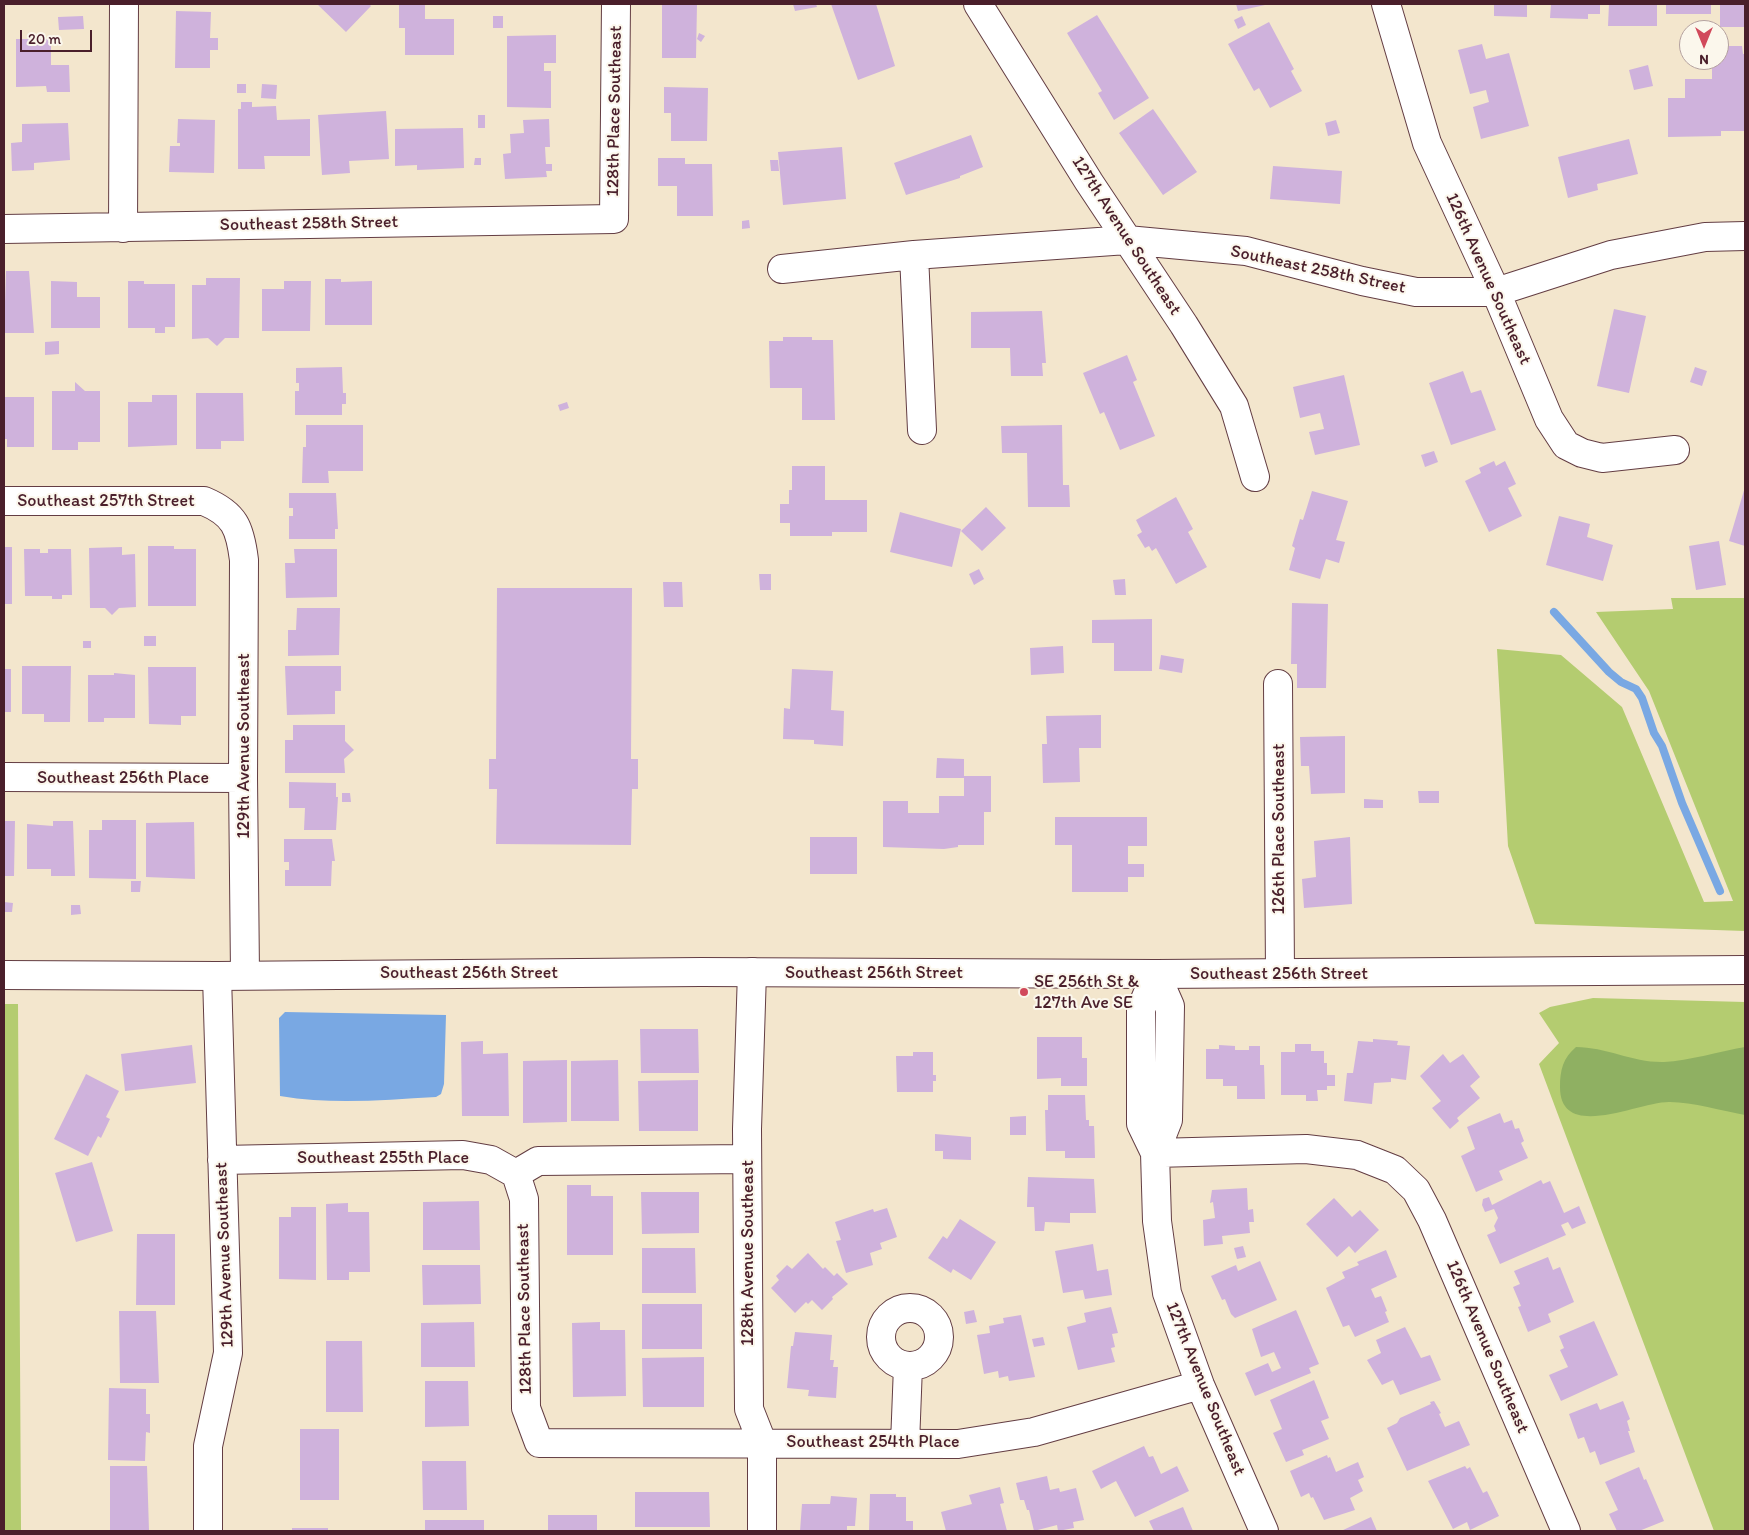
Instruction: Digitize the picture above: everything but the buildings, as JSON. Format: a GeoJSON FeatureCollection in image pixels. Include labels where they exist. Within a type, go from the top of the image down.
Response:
{"type":"FeatureCollection","features":[{"type":"Feature","properties":{"kind":"street"},"geometry":{"type":"LineString","coordinates":[[122,228],[124,4]]}},
{"type":"Feature","properties":{"kind":"street","name":"128th Place Southeast"},"geometry":{"type":"LineString","coordinates":[[614,219],[616,4]]}},
{"type":"Feature","properties":{"kind":"street","name":"127th Avenue Southeast"},"geometry":{"type":"LineString","coordinates":[[978,4],[1234,406],[1255,477]]}},
{"type":"Feature","properties":{"kind":"street","name":"126th Avenue Southeast"},"geometry":{"type":"LineString","coordinates":[[1386,4],[1427,143],[1496,292],[1549,419],[1566,444],[1582,453],[1602,458],[1675,450]]}},
{"type":"Feature","properties":{"kind":"street","name":"Southeast 258th Street"},"geometry":{"type":"LineString","coordinates":[[4,229],[614,219]]}},
{"type":"Feature","properties":{"kind":"street","name":"Southeast 258th Street"},"geometry":{"type":"LineString","coordinates":[[782,269],[914,255],[1127,240],[1246,251],[1362,281],[1416,292],[1496,292],[1611,256],[1705,237],[1745,236]]}},
{"type":"Feature","properties":{"kind":"street"},"geometry":{"type":"LineString","coordinates":[[914,255],[922,430]]}},
{"type":"Feature","properties":{"kind":"street","name":"Southeast 257th Street"},"geometry":{"type":"LineString","coordinates":[[4,500],[204,500],[220,508],[232,519]]}},
{"type":"Feature","properties":{"kind":"street","name":"129th Avenue Southeast"},"geometry":{"type":"LineString","coordinates":[[232,519],[241,537],[244,560],[243,778],[246,974]]}},
{"type":"Feature","properties":{"kind":"street","name":"126th Place Southeast"},"geometry":{"type":"LineString","coordinates":[[1278,684],[1280,973]]}},
{"type":"Feature","properties":{"kind":"street","name":"Southeast 256th Place"},"geometry":{"type":"LineString","coordinates":[[4,777],[243,778]]}},
{"type":"Feature","properties":{"kind":"street","name":"Southeast 256th Street"},"geometry":{"type":"LineString","coordinates":[[4,975],[216,976],[246,974],[752,972],[1156,974],[1745,970]]}},
{"type":"Feature","properties":{"kind":"street","name":"128th Avenue Southeast"},"geometry":{"type":"LineString","coordinates":[[752,972],[747,1160],[748,1409],[762,1442],[762,1531]]}},
{"type":"Feature","properties":{"kind":"street","name":"127th Avenue Southeast"},"geometry":{"type":"LineString","coordinates":[[1156,974],[1170,1006],[1168,1120],[1155,1153],[1157,1221],[1167,1293],[1200,1385],[1264,1531]]}},
{"type":"Feature","properties":{"kind":"street","name":"129th Avenue Southeast"},"geometry":{"type":"LineString","coordinates":[[208,1531],[208,1446],[228,1353],[216,976]]}},
{"type":"Feature","properties":{"kind":"street","name":"126th Avenue Southeast"},"geometry":{"type":"LineString","coordinates":[[1155,1153],[1306,1149],[1357,1155],[1396,1170],[1416,1190],[1432,1220],[1566,1531]]}},
{"type":"Feature","properties":{"kind":"street","name":"Southeast 255th Place"},"geometry":{"type":"LineString","coordinates":[[222,1160],[463,1155],[491,1160],[516,1174]]}},
{"type":"Feature","properties":{"kind":"street"},"geometry":{"type":"LineString","coordinates":[[516,1174],[538,1161],[747,1160]]}},
{"type":"Feature","properties":{"kind":"street","name":"128th Place Southeast"},"geometry":{"type":"LineString","coordinates":[[516,1174],[524,1199],[526,1408],[539,1443]]}},
{"type":"Feature","properties":{"kind":"street"},"geometry":{"type":"LineString","coordinates":[[905,1444],[908,1366]]}},
{"type":"Feature","properties":{"kind":"street","name":"Southeast 254th Place"},"geometry":{"type":"LineString","coordinates":[[539,1443],[762,1442],[958,1444],[1034,1432],[1200,1385]]}},
{"type":"Feature","properties":{"kind":"green space"},"geometry":{"type":"Polygon","coordinates":[[[1671,598],[1745,598],[1745,931],[1535,924],[1508,846],[1497,649],[1561,655],[1622,707],[1704,902],[1733,901],[1649,691],[1596,612],[1673,609],[1671,598]]]}},
{"type":"Feature","properties":{"kind":"green space"},"geometry":{"type":"Polygon","coordinates":[[[1593,998],[1745,1002],[1745,1531],[1714,1531],[1539,1064],[1559,1043],[1539,1013],[1550,1007],[1593,998]]]}},
{"type":"Feature","properties":{"kind":"green space"},"geometry":{"type":"Polygon","coordinates":[[[4,1004],[18,1004],[21,1531],[4,1531],[4,1004]]]}},
{"type":"Feature","properties":{"kind":"green space"},"geometry":{"type":"Polygon","coordinates":[[[1576,1047],[1598,1049],[1653,1062],[1664,1062],[1684,1060],[1745,1047],[1745,1115],[1679,1102],[1657,1103],[1604,1115],[1587,1116],[1573,1113],[1563,1104],[1560,1081],[1565,1060],[1576,1047]]]}},
{"type":"Feature","properties":{"kind":"water"},"geometry":{"type":"Polygon","coordinates":[[[285,1012],[446,1015],[444,1084],[441,1094],[436,1097],[358,1101],[300,1099],[280,1096],[279,1018],[285,1012]]]}},
{"type":"Feature","properties":{"kind":"waterway"},"geometry":{"type":"LineString","coordinates":[[1554,612],[1609,672],[1621,682],[1636,689],[1642,698],[1654,733],[1662,746],[1682,803],[1720,891]]}},
{"type":"Feature","properties":{"kind":"place","name":"SE 256th St & 127th Ave SE"},"geometry":{"type":"Point","coordinates":[1024,992]}}]}
